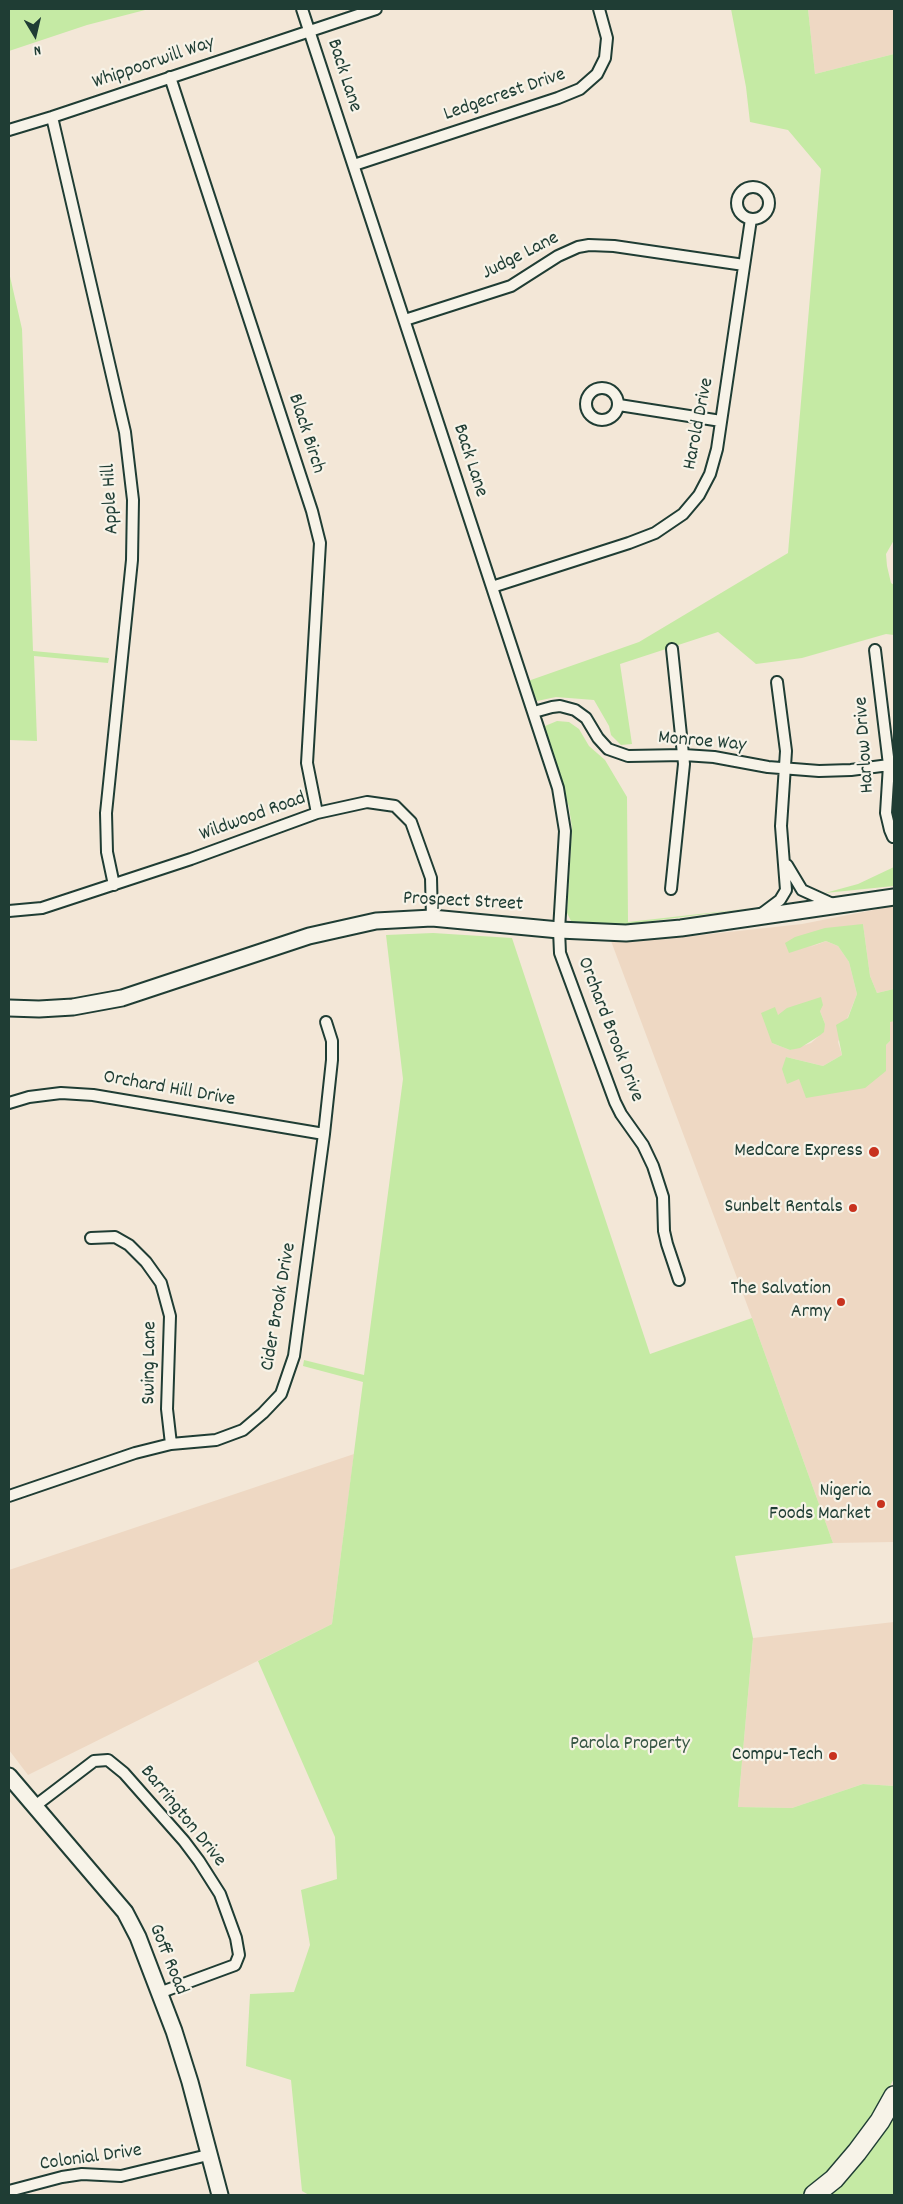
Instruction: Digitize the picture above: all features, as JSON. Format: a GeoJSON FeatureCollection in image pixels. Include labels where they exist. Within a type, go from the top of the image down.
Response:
{"type":"FeatureCollection","features":[{"type":"Feature","properties":{"kind":"highway"},"geometry":{"type":"LineString","coordinates":[[814,2195],[834,2179],[858,2152],[880,2121],[894,2096]]}},
{"type":"Feature","properties":{"kind":"main road","name":"Prospect Street"},"geometry":{"type":"LineString","coordinates":[[9,1008],[56,1008],[107,1002],[146,991],[326,931],[376,921],[432,918],[559,930],[607,933],[644,932],[894,897]]}},
{"type":"Feature","properties":{"kind":"main road","name":"Goff Road"},"geometry":{"type":"LineString","coordinates":[[9,1776],[125,1912],[138,1937],[190,2082],[208,2156],[220,2195]]}},
{"type":"Feature","properties":{"kind":"street","name":"Back Lane"},"geometry":{"type":"LineString","coordinates":[[302,9],[558,788],[564,818],[565,844],[559,930]]}},
{"type":"Feature","properties":{"kind":"street"},"geometry":{"type":"LineString","coordinates":[[310,31],[376,9]]}},
{"type":"Feature","properties":{"kind":"street","name":"Ledgecrest Drive"},"geometry":{"type":"LineString","coordinates":[[354,164],[580,89],[597,74],[606,58],[607,38],[599,9]]}},
{"type":"Feature","properties":{"kind":"street","name":"Whippoorwill Way"},"geometry":{"type":"LineString","coordinates":[[9,130],[310,31]]}},
{"type":"Feature","properties":{"kind":"street","name":"Black Birch"},"geometry":{"type":"LineString","coordinates":[[170,77],[309,502],[320,543],[320,576],[307,763],[317,814]]}},
{"type":"Feature","properties":{"kind":"street","name":"Apple Hill"},"geometry":{"type":"LineString","coordinates":[[52,117],[125,432],[133,500],[132,560],[106,813],[107,852],[114,885]]}},
{"type":"Feature","properties":{"kind":"street","name":"Harold Drive"},"geometry":{"type":"LineString","coordinates":[[492,587],[629,543],[665,528],[691,505],[705,484],[714,461],[751,219]]}},
{"type":"Feature","properties":{"kind":"street","name":"Judge Lane"},"geometry":{"type":"LineString","coordinates":[[405,320],[511,286],[558,256],[578,247],[589,245],[614,246],[744,266]]}},
{"type":"Feature","properties":{"kind":"street"},"geometry":{"type":"LineString","coordinates":[[619,405],[721,421]]}},
{"type":"Feature","properties":{"kind":"street"},"geometry":{"type":"LineString","coordinates":[[671,889],[684,772],[684,754],[672,649]]}},
{"type":"Feature","properties":{"kind":"street","name":"Harlow Drive"},"geometry":{"type":"LineString","coordinates":[[875,650],[888,765],[886,813],[893,836]]}},
{"type":"Feature","properties":{"kind":"street"},"geometry":{"type":"LineString","coordinates":[[758,917],[784,896],[787,885],[780,826],[786,751],[777,682]]}},
{"type":"Feature","properties":{"kind":"street","name":"Monroe Way"},"geometry":{"type":"LineString","coordinates":[[534,712],[560,706],[575,710],[586,718],[608,749],[621,755],[684,754],[786,769],[836,771],[888,765]]}},
{"type":"Feature","properties":{"kind":"street","name":"Wildwood Road"},"geometry":{"type":"LineString","coordinates":[[9,911],[42,908],[114,885],[317,814],[367,802],[395,806],[411,822],[431,878],[432,918]]}},
{"type":"Feature","properties":{"kind":"street"},"geometry":{"type":"LineString","coordinates":[[784,858],[802,890],[838,906]]}},
{"type":"Feature","properties":{"kind":"street","name":"Orchard Brook Drive"},"geometry":{"type":"LineString","coordinates":[[559,930],[560,953],[615,1102],[621,1114],[644,1144],[653,1166],[663,1197],[664,1231],[679,1280]]}},
{"type":"Feature","properties":{"kind":"street","name":"Cider Brook Drive"},"geometry":{"type":"LineString","coordinates":[[9,1496],[135,1453],[171,1444],[216,1440],[243,1430],[281,1394],[294,1356],[324,1134],[332,1060],[332,1040],[326,1022]]}},
{"type":"Feature","properties":{"kind":"street","name":"Orchard Hill Drive"},"geometry":{"type":"LineString","coordinates":[[9,1103],[29,1097],[61,1093],[93,1095],[324,1134]]}},
{"type":"Feature","properties":{"kind":"street","name":"Swing Lane"},"geometry":{"type":"LineString","coordinates":[[91,1238],[115,1237],[129,1245],[146,1262],[161,1283],[170,1316],[168,1409],[171,1444]]}},
{"type":"Feature","properties":{"kind":"street","name":"Barrington Drive"},"geometry":{"type":"LineString","coordinates":[[35,1806],[94,1761],[108,1760],[124,1773],[184,1840],[220,1894],[236,1938],[239,1955],[235,1965],[159,1992]]}},
{"type":"Feature","properties":{"kind":"street","name":"Colonial Drive"},"geometry":{"type":"LineString","coordinates":[[9,2191],[62,2177],[82,2174],[121,2176],[208,2156]]}},
{"type":"Feature","properties":{"kind":"shaded area"},"geometry":{"type":"Polygon","coordinates":[[[808,9],[894,9],[894,54],[815,74],[808,9]]]}},
{"type":"Feature","properties":{"kind":"shaded area"},"geometry":{"type":"Polygon","coordinates":[[[894,906],[894,989],[877,993],[870,976],[863,924],[808,948],[826,941],[838,946],[849,962],[857,994],[838,1042],[842,1055],[823,1066],[786,1057],[799,1079],[886,1071],[886,1045],[890,1041],[890,1021],[894,1021],[894,1542],[833,1543],[752,1318],[611,941],[674,938],[802,924],[894,906]],[[820,1011],[778,1015],[772,1043],[790,1050],[811,1043],[819,1036],[825,1024],[820,1011]]]}},
{"type":"Feature","properties":{"kind":"shaded area"},"geometry":{"type":"Polygon","coordinates":[[[354,1454],[332,1624],[28,1775],[9,1750],[9,1570],[354,1454]]]}},
{"type":"Feature","properties":{"kind":"shaded area"},"geometry":{"type":"Polygon","coordinates":[[[894,1622],[894,1786],[863,1784],[792,1808],[738,1807],[753,1638],[894,1622]]]}},
{"type":"Feature","properties":{"kind":"green space"},"geometry":{"type":"Polygon","coordinates":[[[9,9],[149,9],[87,25],[9,51],[9,9]]]}},
{"type":"Feature","properties":{"kind":"green space"},"geometry":{"type":"Polygon","coordinates":[[[731,9],[808,9],[815,74],[894,54],[894,540],[886,554],[891,583],[894,585],[894,635],[886,634],[802,658],[756,664],[718,632],[620,664],[632,744],[621,745],[611,735],[609,726],[594,700],[556,697],[537,701],[528,681],[639,642],[788,553],[821,169],[788,130],[750,122],[746,87],[731,9]]]}},
{"type":"Feature","properties":{"kind":"green space"},"geometry":{"type":"Polygon","coordinates":[[[9,272],[22,329],[33,651],[109,658],[108,663],[34,656],[37,741],[9,740],[9,272]]]}},
{"type":"Feature","properties":{"kind":"green space"},"geometry":{"type":"Polygon","coordinates":[[[543,720],[545,726],[557,721],[569,722],[579,729],[589,746],[605,760],[627,797],[628,922],[753,908],[613,926],[579,924],[571,921],[567,913],[572,828],[569,807],[542,724],[543,720]]]}},
{"type":"Feature","properties":{"kind":"green space"},"geometry":{"type":"Polygon","coordinates":[[[894,867],[894,886],[825,893],[858,884],[894,867]]]}},
{"type":"Feature","properties":{"kind":"green space"},"geometry":{"type":"Polygon","coordinates":[[[863,924],[870,976],[877,993],[894,989],[894,1021],[890,1022],[890,1041],[886,1045],[886,1071],[865,1088],[806,1098],[799,1079],[787,1084],[782,1069],[786,1057],[823,1066],[842,1055],[836,1025],[848,1018],[857,994],[849,962],[838,946],[826,941],[789,953],[785,943],[795,937],[825,928],[863,924]]]}},
{"type":"Feature","properties":{"kind":"green space","name":"Parola Property"},"geometry":{"type":"Polygon","coordinates":[[[433,933],[512,938],[650,1354],[752,1318],[833,1543],[735,1556],[753,1638],[738,1807],[792,1808],[863,1784],[894,1786],[894,2078],[881,2105],[838,2163],[802,2195],[309,2195],[302,2191],[291,2080],[246,2066],[250,1994],[294,1992],[310,1945],[301,1890],[337,1879],[335,1837],[258,1661],[332,1624],[363,1382],[303,1366],[304,1360],[364,1375],[403,1079],[386,935],[433,933]]]}},
{"type":"Feature","properties":{"kind":"green space"},"geometry":{"type":"Polygon","coordinates":[[[821,997],[823,1005],[820,1011],[825,1024],[824,1032],[800,1048],[790,1050],[772,1043],[761,1013],[775,1007],[778,1015],[787,1008],[821,997]]]}},
{"type":"Feature","properties":{"kind":"green space"},"geometry":{"type":"Polygon","coordinates":[[[894,2105],[894,2195],[822,2195],[894,2105]]]}},
{"type":"Feature","properties":{"kind":"place","name":"MedCare Express"},"geometry":{"type":"Point","coordinates":[874,1152]}},
{"type":"Feature","properties":{"kind":"place","name":"Sunbelt Rentals"},"geometry":{"type":"Point","coordinates":[853,1208]}},
{"type":"Feature","properties":{"kind":"place","name":"The Salvation Army"},"geometry":{"type":"Point","coordinates":[841,1302]}},
{"type":"Feature","properties":{"kind":"place","name":"Nigeria Foods Market"},"geometry":{"type":"Point","coordinates":[881,1504]}},
{"type":"Feature","properties":{"kind":"place","name":"Compu-Tech"},"geometry":{"type":"Point","coordinates":[833,1756]}}]}
